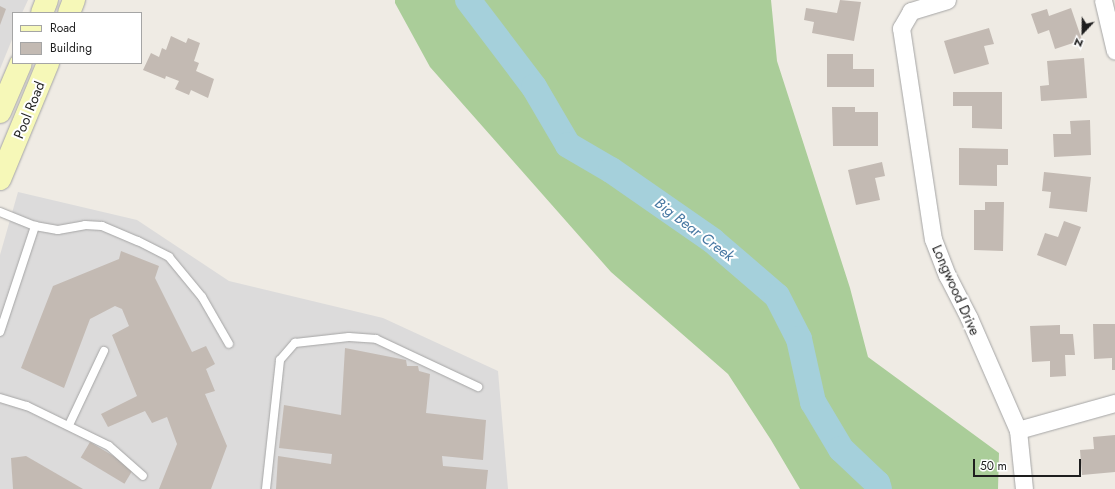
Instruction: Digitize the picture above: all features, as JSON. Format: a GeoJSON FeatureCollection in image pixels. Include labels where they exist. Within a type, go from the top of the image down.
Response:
{"type":"FeatureCollection","features":[{"type":"Feature","properties":{"kind":"main road"},"geometry":{"type":"LineString","coordinates":[[42,12],[47,0]]}},
{"type":"Feature","properties":{"kind":"main road"},"geometry":{"type":"LineString","coordinates":[[69,12],[74,0]]}},
{"type":"Feature","properties":{"kind":"main road","name":"Pool Road"},"geometry":{"type":"LineString","coordinates":[[0,112],[21,64]]}},
{"type":"Feature","properties":{"kind":"main road","name":"Pool Road"},"geometry":{"type":"LineString","coordinates":[[0,179],[10,144],[48,64]]}},
{"type":"Feature","properties":{"kind":"street","name":"Longwood Drive"},"geometry":{"type":"LineString","coordinates":[[947,0],[911,11],[901,28],[933,239],[947,276],[969,318],[1018,430],[1024,489]]}},
{"type":"Feature","properties":{"kind":"street"},"geometry":{"type":"LineString","coordinates":[[1103,0],[1115,51]]}},
{"type":"Feature","properties":{"kind":"street"},"geometry":{"type":"LineString","coordinates":[[1018,430],[1115,403]]}},
{"type":"Feature","properties":{"kind":"lane"},"geometry":{"type":"LineString","coordinates":[[0,212],[35,226],[58,230],[85,226],[102,226],[138,241],[169,257],[202,296],[230,344]]}},
{"type":"Feature","properties":{"kind":"lane"},"geometry":{"type":"LineString","coordinates":[[0,332],[35,226]]}},
{"type":"Feature","properties":{"kind":"lane"},"geometry":{"type":"LineString","coordinates":[[266,489],[280,360],[295,343],[349,337],[376,339],[478,387]]}},
{"type":"Feature","properties":{"kind":"lane"},"geometry":{"type":"LineString","coordinates":[[69,425],[104,351]]}},
{"type":"Feature","properties":{"kind":"lane"},"geometry":{"type":"LineString","coordinates":[[0,398],[27,406],[110,446],[143,476]]}},
{"type":"Feature","properties":{"kind":"shaded area"},"geometry":{"type":"Polygon","coordinates":[[[0,0],[28,0],[22,12],[12,12],[12,39],[0,69],[0,0]]]}},
{"type":"Feature","properties":{"kind":"shaded area"},"geometry":{"type":"Polygon","coordinates":[[[18,192],[137,220],[229,281],[383,318],[498,371],[508,489],[0,489],[0,255],[18,192]]]}},
{"type":"Feature","properties":{"kind":"green space"},"geometry":{"type":"Polygon","coordinates":[[[395,0],[771,0],[777,61],[850,288],[868,357],[999,453],[998,489],[800,489],[771,440],[728,374],[611,272],[430,67],[395,3],[395,0]]]}},
{"type":"Feature","properties":{"kind":"building"},"geometry":{"type":"Polygon","coordinates":[[[840,0],[861,2],[854,41],[812,33],[814,22],[804,20],[806,8],[837,13],[840,0]]]}},
{"type":"Feature","properties":{"kind":"building"},"geometry":{"type":"Polygon","coordinates":[[[0,6],[6,9],[0,25],[0,6]]]}},
{"type":"Feature","properties":{"kind":"building"},"geometry":{"type":"Polygon","coordinates":[[[1071,8],[1082,40],[1055,49],[1049,30],[1038,34],[1031,14],[1047,9],[1049,16],[1071,8]]]}},
{"type":"Feature","properties":{"kind":"building"},"geometry":{"type":"Polygon","coordinates":[[[989,28],[994,44],[984,46],[989,64],[954,74],[944,41],[989,28]]]}},
{"type":"Feature","properties":{"kind":"building"},"geometry":{"type":"Polygon","coordinates":[[[171,36],[186,43],[188,38],[200,43],[194,61],[199,63],[196,71],[214,79],[208,98],[191,90],[189,95],[175,89],[179,81],[166,76],[165,79],[143,70],[151,53],[159,57],[162,48],[166,50],[171,36]]]}},
{"type":"Feature","properties":{"kind":"building"},"geometry":{"type":"Polygon","coordinates":[[[827,54],[853,54],[853,69],[874,69],[874,87],[827,87],[827,54]]]}},
{"type":"Feature","properties":{"kind":"building"},"geometry":{"type":"Polygon","coordinates":[[[1084,58],[1087,98],[1041,101],[1040,86],[1049,85],[1047,61],[1084,58]]]}},
{"type":"Feature","properties":{"kind":"building"},"geometry":{"type":"Polygon","coordinates":[[[953,92],[1002,92],[1002,129],[972,128],[972,106],[953,106],[953,92]]]}},
{"type":"Feature","properties":{"kind":"building"},"geometry":{"type":"Polygon","coordinates":[[[832,107],[855,107],[855,112],[878,112],[878,146],[833,146],[832,107]]]}},
{"type":"Feature","properties":{"kind":"building"},"geometry":{"type":"Polygon","coordinates":[[[1090,120],[1091,155],[1054,157],[1053,134],[1071,134],[1070,121],[1090,120]]]}},
{"type":"Feature","properties":{"kind":"building"},"geometry":{"type":"Polygon","coordinates":[[[959,148],[1008,149],[1008,165],[997,165],[997,186],[959,185],[959,148]]]}},
{"type":"Feature","properties":{"kind":"building"},"geometry":{"type":"Polygon","coordinates":[[[882,162],[885,176],[875,178],[880,200],[856,205],[848,170],[882,162]]]}},
{"type":"Feature","properties":{"kind":"building"},"geometry":{"type":"Polygon","coordinates":[[[1044,172],[1091,177],[1087,212],[1049,208],[1051,192],[1042,191],[1044,172]]]}},
{"type":"Feature","properties":{"kind":"building"},"geometry":{"type":"Polygon","coordinates":[[[985,202],[1004,202],[1003,251],[974,250],[974,210],[985,210],[985,202]]]}},
{"type":"Feature","properties":{"kind":"building"},"geometry":{"type":"Polygon","coordinates":[[[1064,221],[1081,227],[1066,266],[1037,255],[1045,233],[1058,237],[1064,221]]]}},
{"type":"Feature","properties":{"kind":"building"},"geometry":{"type":"Polygon","coordinates":[[[121,251],[159,266],[155,278],[192,352],[206,346],[215,364],[206,369],[215,391],[205,394],[227,446],[211,489],[159,489],[177,444],[167,417],[152,423],[145,411],[108,427],[101,414],[137,396],[112,335],[129,326],[122,309],[115,306],[90,319],[64,388],[21,368],[53,286],[119,259],[121,251]]]}},
{"type":"Feature","properties":{"kind":"building"},"geometry":{"type":"Polygon","coordinates":[[[1093,324],[1115,324],[1115,370],[1112,370],[1112,358],[1094,359],[1093,324]]]}},
{"type":"Feature","properties":{"kind":"building"},"geometry":{"type":"Polygon","coordinates":[[[1060,325],[1060,334],[1073,334],[1075,355],[1065,355],[1066,376],[1050,377],[1050,361],[1032,362],[1030,326],[1060,325]]]}},
{"type":"Feature","properties":{"kind":"building"},"geometry":{"type":"Polygon","coordinates":[[[345,348],[406,360],[407,366],[418,366],[419,371],[430,374],[426,413],[486,420],[483,460],[442,456],[443,466],[488,470],[486,489],[276,489],[278,456],[331,464],[332,454],[279,448],[284,405],[341,415],[345,348]]]}},
{"type":"Feature","properties":{"kind":"building"},"geometry":{"type":"Polygon","coordinates":[[[1115,435],[1115,472],[1082,475],[1080,450],[1094,449],[1093,437],[1115,435]]]}},
{"type":"Feature","properties":{"kind":"building"},"geometry":{"type":"Polygon","coordinates":[[[90,442],[134,468],[124,484],[81,457],[90,442]]]}},
{"type":"Feature","properties":{"kind":"building"},"geometry":{"type":"Polygon","coordinates":[[[26,456],[83,489],[13,489],[11,458],[26,456]]]}},
{"type":"Feature","properties":{"kind":"waterway","name":"Big Bear Creek"},"geometry":{"type":"LineString","coordinates":[[468,0],[534,87],[568,145],[611,170],[713,241],[777,296],[799,339],[813,402],[841,449],[877,483],[879,489]]}}]}
